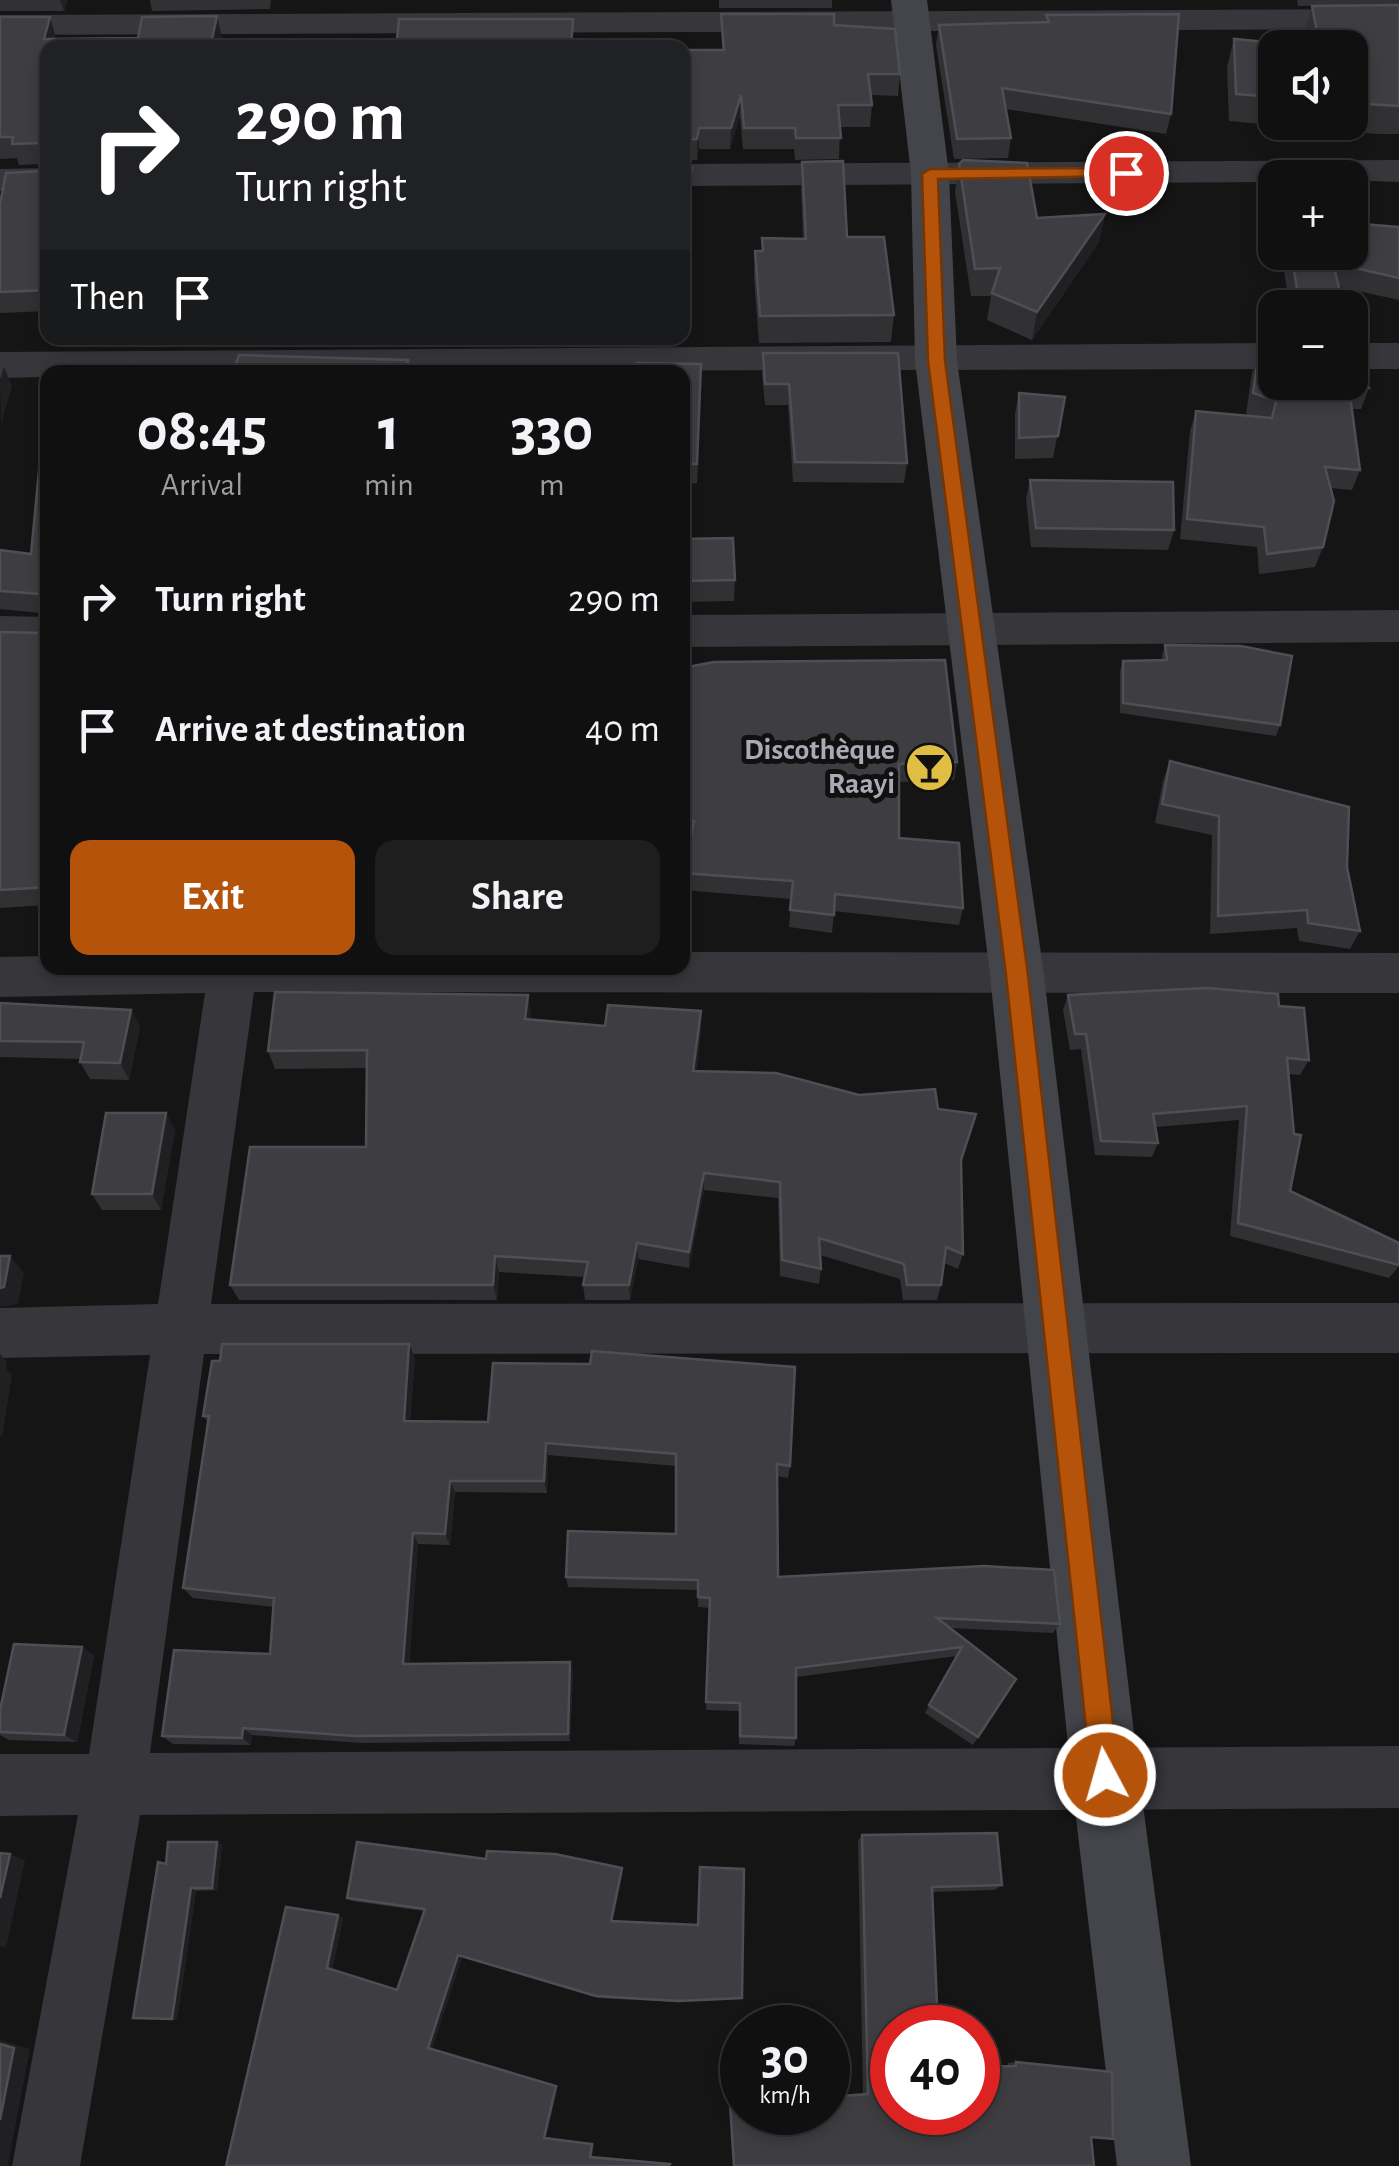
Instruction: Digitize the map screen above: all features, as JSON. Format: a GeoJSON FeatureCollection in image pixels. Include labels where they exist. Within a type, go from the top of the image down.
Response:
{"type":"FeatureCollection","features":[{"type":"Feature","properties":{"kind":"street"},"geometry":{"type":"LineString","coordinates":[[0,25],[382,24],[910,10],[1399,19]]}},
{"type":"Feature","properties":{"kind":"street"},"geometry":{"type":"LineString","coordinates":[[910,10],[930,174],[936,361],[1017,975],[1105,1775],[1154,2166]]}},
{"type":"Feature","properties":{"kind":"street"},"geometry":{"type":"LineString","coordinates":[[690,176],[1399,171]]}},
{"type":"Feature","properties":{"kind":"street"},"geometry":{"type":"LineString","coordinates":[[0,180],[40,179]]}},
{"type":"Feature","properties":{"kind":"street"},"geometry":{"type":"LineString","coordinates":[[0,365],[339,357],[936,361],[1258,356]]}},
{"type":"Feature","properties":{"kind":"street"},"geometry":{"type":"LineString","coordinates":[[1368,356],[1399,356]]}},
{"type":"Feature","properties":{"kind":"street"},"geometry":{"type":"LineString","coordinates":[[690,631],[1399,626]]}},
{"type":"Feature","properties":{"kind":"street"},"geometry":{"type":"LineString","coordinates":[[0,632],[40,632]]}},
{"type":"Feature","properties":{"kind":"street"},"geometry":{"type":"LineString","coordinates":[[690,973],[1399,973]]}},
{"type":"Feature","properties":{"kind":"street"},"geometry":{"type":"LineString","coordinates":[[0,976],[40,975]]}},
{"type":"Feature","properties":{"kind":"street"},"geometry":{"type":"LineString","coordinates":[[46,2166],[115,1784],[232,975]]}},
{"type":"Feature","properties":{"kind":"street"},"geometry":{"type":"LineString","coordinates":[[0,1333],[183,1329],[1399,1328]]}},
{"type":"Feature","properties":{"kind":"street"},"geometry":{"type":"LineString","coordinates":[[0,1785],[1399,1776]]}},
{"type":"Feature","properties":{"kind":"building"},"geometry":{"type":"Polygon","coordinates":[[[1399,5],[1399,106],[1368,104],[1368,30],[1317,30],[1312,6],[1399,5]]]}},
{"type":"Feature","properties":{"kind":"building"},"geometry":{"type":"Polygon","coordinates":[[[721,14],[834,14],[834,25],[895,29],[900,74],[868,74],[872,105],[838,105],[841,138],[796,138],[795,128],[744,128],[741,95],[731,128],[699,128],[697,139],[690,139],[690,50],[724,50],[721,14]]]}},
{"type":"Feature","properties":{"kind":"building"},"geometry":{"type":"Polygon","coordinates":[[[1179,14],[1171,114],[1002,88],[1011,138],[957,139],[939,25],[1049,22],[1046,15],[1179,14]]]}},
{"type":"Feature","properties":{"kind":"building"},"geometry":{"type":"Polygon","coordinates":[[[217,16],[212,40],[40,40],[40,143],[12,144],[13,137],[0,137],[0,17],[50,17],[44,39],[138,38],[142,17],[217,16]]]}},
{"type":"Feature","properties":{"kind":"building"},"geometry":{"type":"Polygon","coordinates":[[[399,19],[573,19],[572,40],[397,40],[399,19]]]}},
{"type":"Feature","properties":{"kind":"building"},"geometry":{"type":"Polygon","coordinates":[[[1234,39],[1258,41],[1258,96],[1236,94],[1234,39]]]}},
{"type":"Feature","properties":{"kind":"building"},"geometry":{"type":"Polygon","coordinates":[[[963,160],[1027,163],[1037,218],[1105,214],[1037,312],[992,293],[1000,268],[975,269],[959,164],[963,160]]]}},
{"type":"Feature","properties":{"kind":"building"},"geometry":{"type":"Polygon","coordinates":[[[843,161],[847,237],[884,237],[894,315],[760,316],[755,251],[763,251],[762,238],[806,239],[802,162],[843,161]]]}},
{"type":"Feature","properties":{"kind":"building"},"geometry":{"type":"Polygon","coordinates":[[[40,171],[40,290],[0,292],[0,204],[6,173],[40,171]]]}},
{"type":"Feature","properties":{"kind":"building"},"geometry":{"type":"Polygon","coordinates":[[[1368,224],[1399,227],[1399,278],[1364,270],[1368,270],[1368,224]]]}},
{"type":"Feature","properties":{"kind":"building"},"geometry":{"type":"Polygon","coordinates":[[[1294,270],[1335,270],[1340,290],[1297,290],[1294,270]]]}},
{"type":"Feature","properties":{"kind":"building"},"geometry":{"type":"Polygon","coordinates":[[[763,353],[898,353],[907,463],[795,462],[789,384],[765,384],[763,353]]]}},
{"type":"Feature","properties":{"kind":"building"},"geometry":{"type":"Polygon","coordinates":[[[239,355],[408,360],[407,365],[235,365],[239,355]]]}},
{"type":"Feature","properties":{"kind":"building"},"geometry":{"type":"Polygon","coordinates":[[[1258,359],[1258,395],[1253,393],[1258,359]]]}},
{"type":"Feature","properties":{"kind":"building"},"geometry":{"type":"Polygon","coordinates":[[[701,364],[697,464],[690,464],[690,365],[637,365],[701,364]]]}},
{"type":"Feature","properties":{"kind":"building"},"geometry":{"type":"Polygon","coordinates":[[[1019,393],[1065,397],[1058,436],[1019,438],[1019,393]]]}},
{"type":"Feature","properties":{"kind":"building"},"geometry":{"type":"Polygon","coordinates":[[[1273,400],[1351,400],[1360,470],[1325,467],[1334,501],[1323,547],[1267,554],[1264,527],[1187,519],[1196,411],[1272,418],[1273,400]]]}},
{"type":"Feature","properties":{"kind":"building"},"geometry":{"type":"Polygon","coordinates":[[[40,471],[40,594],[0,591],[0,550],[31,554],[40,471]]]}},
{"type":"Feature","properties":{"kind":"building"},"geometry":{"type":"Polygon","coordinates":[[[1030,480],[1173,482],[1174,530],[1036,528],[1030,480]]]}},
{"type":"Feature","properties":{"kind":"building"},"geometry":{"type":"Polygon","coordinates":[[[733,538],[735,580],[690,581],[690,539],[733,538]]]}},
{"type":"Feature","properties":{"kind":"building"},"geometry":{"type":"Polygon","coordinates":[[[0,632],[40,633],[40,888],[0,890],[0,632]]]}},
{"type":"Feature","properties":{"kind":"building"},"geometry":{"type":"Polygon","coordinates":[[[1165,645],[1241,646],[1292,656],[1280,725],[1123,703],[1123,661],[1167,660],[1165,645]]]}},
{"type":"Feature","properties":{"kind":"building"},"geometry":{"type":"Polygon","coordinates":[[[945,660],[957,762],[899,764],[899,838],[959,843],[963,908],[835,894],[834,915],[790,910],[793,881],[690,874],[694,821],[690,820],[690,666],[714,662],[945,660]]]}},
{"type":"Feature","properties":{"kind":"building"},"geometry":{"type":"Polygon","coordinates":[[[1170,761],[1349,807],[1347,867],[1360,931],[1308,923],[1307,910],[1218,916],[1219,816],[1162,804],[1170,761]]]}},
{"type":"Feature","properties":{"kind":"building"},"geometry":{"type":"Polygon","coordinates":[[[1207,988],[1278,994],[1279,1006],[1304,1008],[1309,1060],[1287,1058],[1294,1134],[1301,1135],[1290,1191],[1399,1243],[1399,1265],[1238,1223],[1247,1106],[1153,1114],[1158,1143],[1101,1141],[1086,1034],[1075,1034],[1068,995],[1207,988]]]}},
{"type":"Feature","properties":{"kind":"building"},"geometry":{"type":"Polygon","coordinates":[[[275,992],[528,995],[525,1019],[605,1026],[608,1005],[701,1011],[693,1071],[776,1073],[859,1095],[935,1089],[938,1109],[976,1114],[961,1160],[963,1254],[946,1247],[941,1285],[907,1285],[904,1264],[819,1238],[821,1269],[782,1260],[780,1182],[704,1173],[689,1252],[637,1243],[629,1285],[583,1285],[588,1262],[495,1256],[493,1285],[230,1285],[250,1147],[366,1147],[367,1050],[268,1051],[275,992]]]}},
{"type":"Feature","properties":{"kind":"building"},"geometry":{"type":"Polygon","coordinates":[[[0,1003],[131,1010],[120,1063],[80,1062],[84,1042],[0,1041],[0,1003]]]}},
{"type":"Feature","properties":{"kind":"building"},"geometry":{"type":"Polygon","coordinates":[[[106,1113],[166,1113],[152,1194],[92,1194],[106,1113]]]}},
{"type":"Feature","properties":{"kind":"building"},"geometry":{"type":"Polygon","coordinates":[[[0,1256],[10,1256],[4,1287],[0,1288],[0,1256]]]}},
{"type":"Feature","properties":{"kind":"building"},"geometry":{"type":"Polygon","coordinates":[[[222,1344],[409,1344],[404,1421],[488,1422],[493,1363],[590,1364],[592,1351],[795,1367],[790,1466],[777,1464],[778,1577],[984,1566],[1054,1570],[1060,1624],[937,1618],[1016,1679],[978,1737],[929,1705],[962,1647],[796,1668],[796,1738],[740,1736],[740,1703],[706,1702],[710,1598],[698,1597],[698,1580],[566,1577],[568,1531],[676,1534],[676,1454],[546,1443],[544,1481],[450,1481],[445,1534],[413,1533],[403,1664],[570,1662],[568,1734],[355,1736],[243,1728],[242,1738],[162,1736],[174,1650],[270,1654],[274,1598],[183,1588],[209,1416],[203,1416],[212,1361],[220,1361],[222,1344]]]}},
{"type":"Feature","properties":{"kind":"building"},"geometry":{"type":"Polygon","coordinates":[[[14,1644],[82,1647],[64,1735],[0,1732],[0,1710],[14,1644]]]}},
{"type":"Feature","properties":{"kind":"building"},"geometry":{"type":"Polygon","coordinates":[[[997,1833],[1002,1885],[932,1887],[937,2005],[870,2005],[870,2135],[1000,2135],[1000,2066],[1016,2066],[1016,2062],[1112,2072],[1113,2139],[1091,2137],[1094,2166],[734,2166],[732,2135],[850,2135],[850,2095],[868,2094],[862,1835],[997,1833]]]}},
{"type":"Feature","properties":{"kind":"building"},"geometry":{"type":"Polygon","coordinates":[[[168,1842],[217,1842],[212,1888],[191,1888],[172,2019],[133,2018],[158,1862],[166,1864],[168,1842]]]}},
{"type":"Feature","properties":{"kind":"building"},"geometry":{"type":"Polygon","coordinates":[[[357,1842],[486,1859],[487,1851],[555,1854],[622,1868],[611,1921],[698,1925],[700,1867],[744,1869],[742,1998],[678,2001],[596,1996],[458,1955],[428,2048],[556,2086],[544,2138],[592,2144],[590,2157],[669,2166],[226,2166],[286,1907],[338,1915],[327,1968],[397,1990],[425,1909],[347,1898],[357,1842]]]}},
{"type":"Feature","properties":{"kind":"building"},"geometry":{"type":"Polygon","coordinates":[[[0,1853],[10,1854],[0,1898],[0,1853]]]}},
{"type":"Feature","properties":{"kind":"building"},"geometry":{"type":"Polygon","coordinates":[[[0,2044],[14,2048],[0,2120],[0,2044]]]}},
{"type":"Feature","properties":{"kind":"place","name":"Discothèque Raayi"},"geometry":{"type":"Point","coordinates":[930,767]}},
{"type":"Feature","properties":{"kind":"route"},"geometry":{"type":"LineString","coordinates":[[1105,1775],[1017,975],[936,361],[930,174],[1126,173]]}}]}
